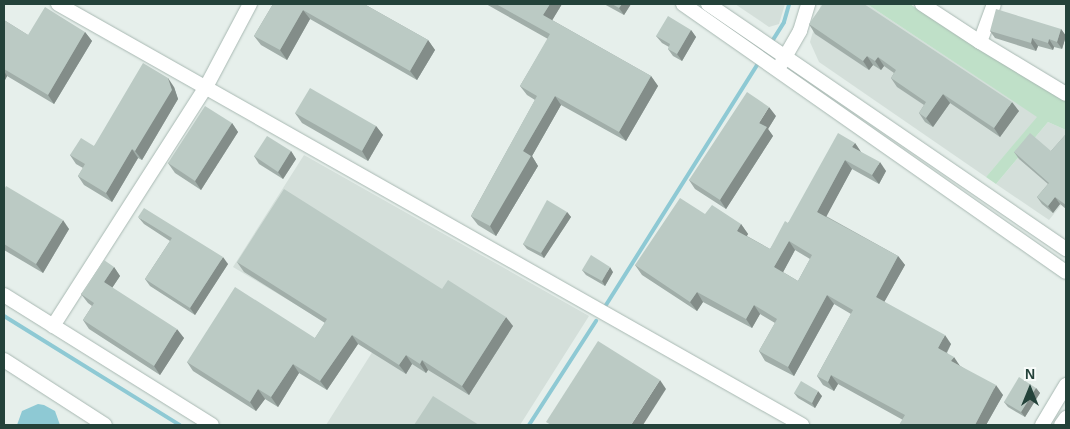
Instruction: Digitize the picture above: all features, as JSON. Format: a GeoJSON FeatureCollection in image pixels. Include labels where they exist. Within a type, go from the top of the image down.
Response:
{"type":"FeatureCollection","features":[{"type":"Feature","properties":{"kind":"street"},"geometry":{"type":"LineString","coordinates":[[58,4],[802,425]]}},
{"type":"Feature","properties":{"kind":"street"},"geometry":{"type":"LineString","coordinates":[[53,326],[206,87],[250,4]]}},
{"type":"Feature","properties":{"kind":"street"},"geometry":{"type":"LineString","coordinates":[[683,4],[782,63],[1066,249]]}},
{"type":"Feature","properties":{"kind":"street"},"geometry":{"type":"LineString","coordinates":[[708,4],[782,63],[1066,272]]}},
{"type":"Feature","properties":{"kind":"street"},"geometry":{"type":"LineString","coordinates":[[782,63],[800,31],[808,4]]}},
{"type":"Feature","properties":{"kind":"street"},"geometry":{"type":"LineString","coordinates":[[922,4],[1066,94]]}},
{"type":"Feature","properties":{"kind":"street"},"geometry":{"type":"LineString","coordinates":[[980,42],[994,4]]}},
{"type":"Feature","properties":{"kind":"street"},"geometry":{"type":"LineString","coordinates":[[4,295],[212,425]]}},
{"type":"Feature","properties":{"kind":"street"},"geometry":{"type":"LineString","coordinates":[[4,360],[105,425]]}},
{"type":"Feature","properties":{"kind":"street"},"geometry":{"type":"LineString","coordinates":[[1042,425],[1066,385]]}},
{"type":"Feature","properties":{"kind":"street"},"geometry":{"type":"LineString","coordinates":[[1061,425],[1066,418]]}},
{"type":"Feature","properties":{"kind":"shaded area"},"geometry":{"type":"Polygon","coordinates":[[[735,4],[785,4],[779,24],[769,27],[735,4]]]}},
{"type":"Feature","properties":{"kind":"shaded area"},"geometry":{"type":"Polygon","coordinates":[[[821,4],[867,4],[1038,117],[986,177],[819,62],[810,42],[821,4]]]}},
{"type":"Feature","properties":{"kind":"shaded area"},"geometry":{"type":"Polygon","coordinates":[[[1048,122],[1066,130],[1066,199],[1049,220],[996,184],[1048,122]]]}},
{"type":"Feature","properties":{"kind":"shaded area"},"geometry":{"type":"Polygon","coordinates":[[[304,155],[589,316],[520,425],[326,425],[373,351],[233,267],[304,155]]]}},
{"type":"Feature","properties":{"kind":"green space"},"geometry":{"type":"Polygon","coordinates":[[[867,4],[910,4],[950,31],[1066,101],[1066,130],[1048,122],[996,184],[986,177],[1037,117],[867,4]]]}},
{"type":"Feature","properties":{"kind":"water"},"geometry":{"type":"Polygon","coordinates":[[[38,404],[55,411],[60,425],[17,425],[22,411],[38,404]]]}},
{"type":"Feature","properties":{"kind":"building"},"geometry":{"type":"Polygon","coordinates":[[[273,4],[364,4],[428,40],[410,71],[303,10],[280,50],[254,36],[273,4]]]}},
{"type":"Feature","properties":{"kind":"building"},"geometry":{"type":"Polygon","coordinates":[[[496,4],[550,4],[543,15],[651,76],[619,132],[555,96],[523,151],[531,156],[490,226],[471,216],[537,96],[520,86],[550,34],[496,4]]]}},
{"type":"Feature","properties":{"kind":"building"},"geometry":{"type":"Polygon","coordinates":[[[612,4],[622,4],[619,8],[612,4]]]}},
{"type":"Feature","properties":{"kind":"building"},"geometry":{"type":"Polygon","coordinates":[[[823,4],[864,4],[1012,102],[994,128],[943,94],[926,118],[919,113],[926,102],[891,78],[896,70],[878,57],[875,61],[867,56],[863,61],[809,24],[823,4]]]}},
{"type":"Feature","properties":{"kind":"building"},"geometry":{"type":"Polygon","coordinates":[[[45,7],[85,32],[48,95],[4,69],[4,20],[28,35],[45,7]]]}},
{"type":"Feature","properties":{"kind":"building"},"geometry":{"type":"Polygon","coordinates":[[[996,9],[1061,29],[1057,42],[1049,39],[1048,43],[1032,38],[1031,43],[990,31],[996,9]]]}},
{"type":"Feature","properties":{"kind":"building"},"geometry":{"type":"Polygon","coordinates":[[[668,16],[691,30],[677,54],[668,49],[670,44],[656,36],[668,16]]]}},
{"type":"Feature","properties":{"kind":"building"},"geometry":{"type":"Polygon","coordinates":[[[143,63],[168,78],[172,90],[135,151],[132,149],[106,193],[78,176],[85,164],[70,155],[81,138],[94,146],[143,63]]]}},
{"type":"Feature","properties":{"kind":"building"},"geometry":{"type":"Polygon","coordinates":[[[310,88],[376,126],[362,151],[295,113],[310,88]]]}},
{"type":"Feature","properties":{"kind":"building"},"geometry":{"type":"Polygon","coordinates":[[[747,92],[769,107],[759,123],[767,127],[720,200],[689,180],[747,92]]]}},
{"type":"Feature","properties":{"kind":"building"},"geometry":{"type":"Polygon","coordinates":[[[205,106],[232,123],[195,181],[168,163],[205,106]]]}},
{"type":"Feature","properties":{"kind":"building"},"geometry":{"type":"Polygon","coordinates":[[[838,133],[855,143],[852,147],[880,162],[872,175],[845,160],[817,212],[898,256],[876,297],[945,335],[938,348],[954,357],[951,361],[996,385],[975,425],[899,425],[905,415],[831,375],[828,382],[817,376],[853,310],[827,295],[788,367],[759,351],[777,319],[754,305],[746,319],[697,292],[690,302],[635,265],[680,198],[705,214],[712,205],[741,224],[737,231],[770,249],[785,221],[788,223],[838,133]],[[789,241],[774,267],[798,281],[812,255],[789,241]]]}},
{"type":"Feature","properties":{"kind":"building"},"geometry":{"type":"Polygon","coordinates":[[[1030,133],[1051,151],[1066,134],[1066,205],[1055,197],[1048,206],[1037,197],[1049,183],[1014,152],[1030,133]]]}},
{"type":"Feature","properties":{"kind":"building"},"geometry":{"type":"Polygon","coordinates":[[[267,136],[291,151],[278,172],[254,156],[267,136]]]}},
{"type":"Feature","properties":{"kind":"building"},"geometry":{"type":"Polygon","coordinates":[[[6,186],[63,220],[36,264],[4,244],[4,190],[6,186]]]}},
{"type":"Feature","properties":{"kind":"building"},"geometry":{"type":"Polygon","coordinates":[[[284,189],[442,289],[448,280],[506,317],[462,386],[422,360],[420,364],[406,355],[399,365],[352,335],[320,381],[293,364],[271,397],[258,389],[250,402],[187,362],[235,287],[315,338],[327,319],[237,262],[284,189]]]}},
{"type":"Feature","properties":{"kind":"building"},"geometry":{"type":"Polygon","coordinates":[[[547,200],[567,212],[541,253],[523,244],[547,200]]]}},
{"type":"Feature","properties":{"kind":"building"},"geometry":{"type":"Polygon","coordinates":[[[144,208],[223,257],[190,308],[145,279],[172,238],[138,217],[144,208]]]}},
{"type":"Feature","properties":{"kind":"building"},"geometry":{"type":"Polygon","coordinates":[[[591,255],[610,267],[602,281],[582,270],[591,255]]]}},
{"type":"Feature","properties":{"kind":"building"},"geometry":{"type":"Polygon","coordinates":[[[104,260],[114,267],[104,282],[177,329],[154,366],[83,320],[94,303],[81,294],[104,260]]]}},
{"type":"Feature","properties":{"kind":"building"},"geometry":{"type":"Polygon","coordinates":[[[598,341],[660,380],[631,425],[551,425],[546,422],[598,341]]]}},
{"type":"Feature","properties":{"kind":"building"},"geometry":{"type":"Polygon","coordinates":[[[1019,377],[1036,388],[1021,412],[1004,402],[1019,377]]]}},
{"type":"Feature","properties":{"kind":"building"},"geometry":{"type":"Polygon","coordinates":[[[801,381],[818,391],[812,403],[794,393],[801,381]]]}},
{"type":"Feature","properties":{"kind":"building"},"geometry":{"type":"Polygon","coordinates":[[[433,396],[479,425],[414,425],[433,396]]]}},
{"type":"Feature","properties":{"kind":"waterway"},"geometry":{"type":"LineString","coordinates":[[606,305],[784,22],[789,4]]}},
{"type":"Feature","properties":{"kind":"waterway"},"geometry":{"type":"LineString","coordinates":[[4,316],[180,425]]}},
{"type":"Feature","properties":{"kind":"waterway"},"geometry":{"type":"LineString","coordinates":[[529,425],[596,321]]}}]}
